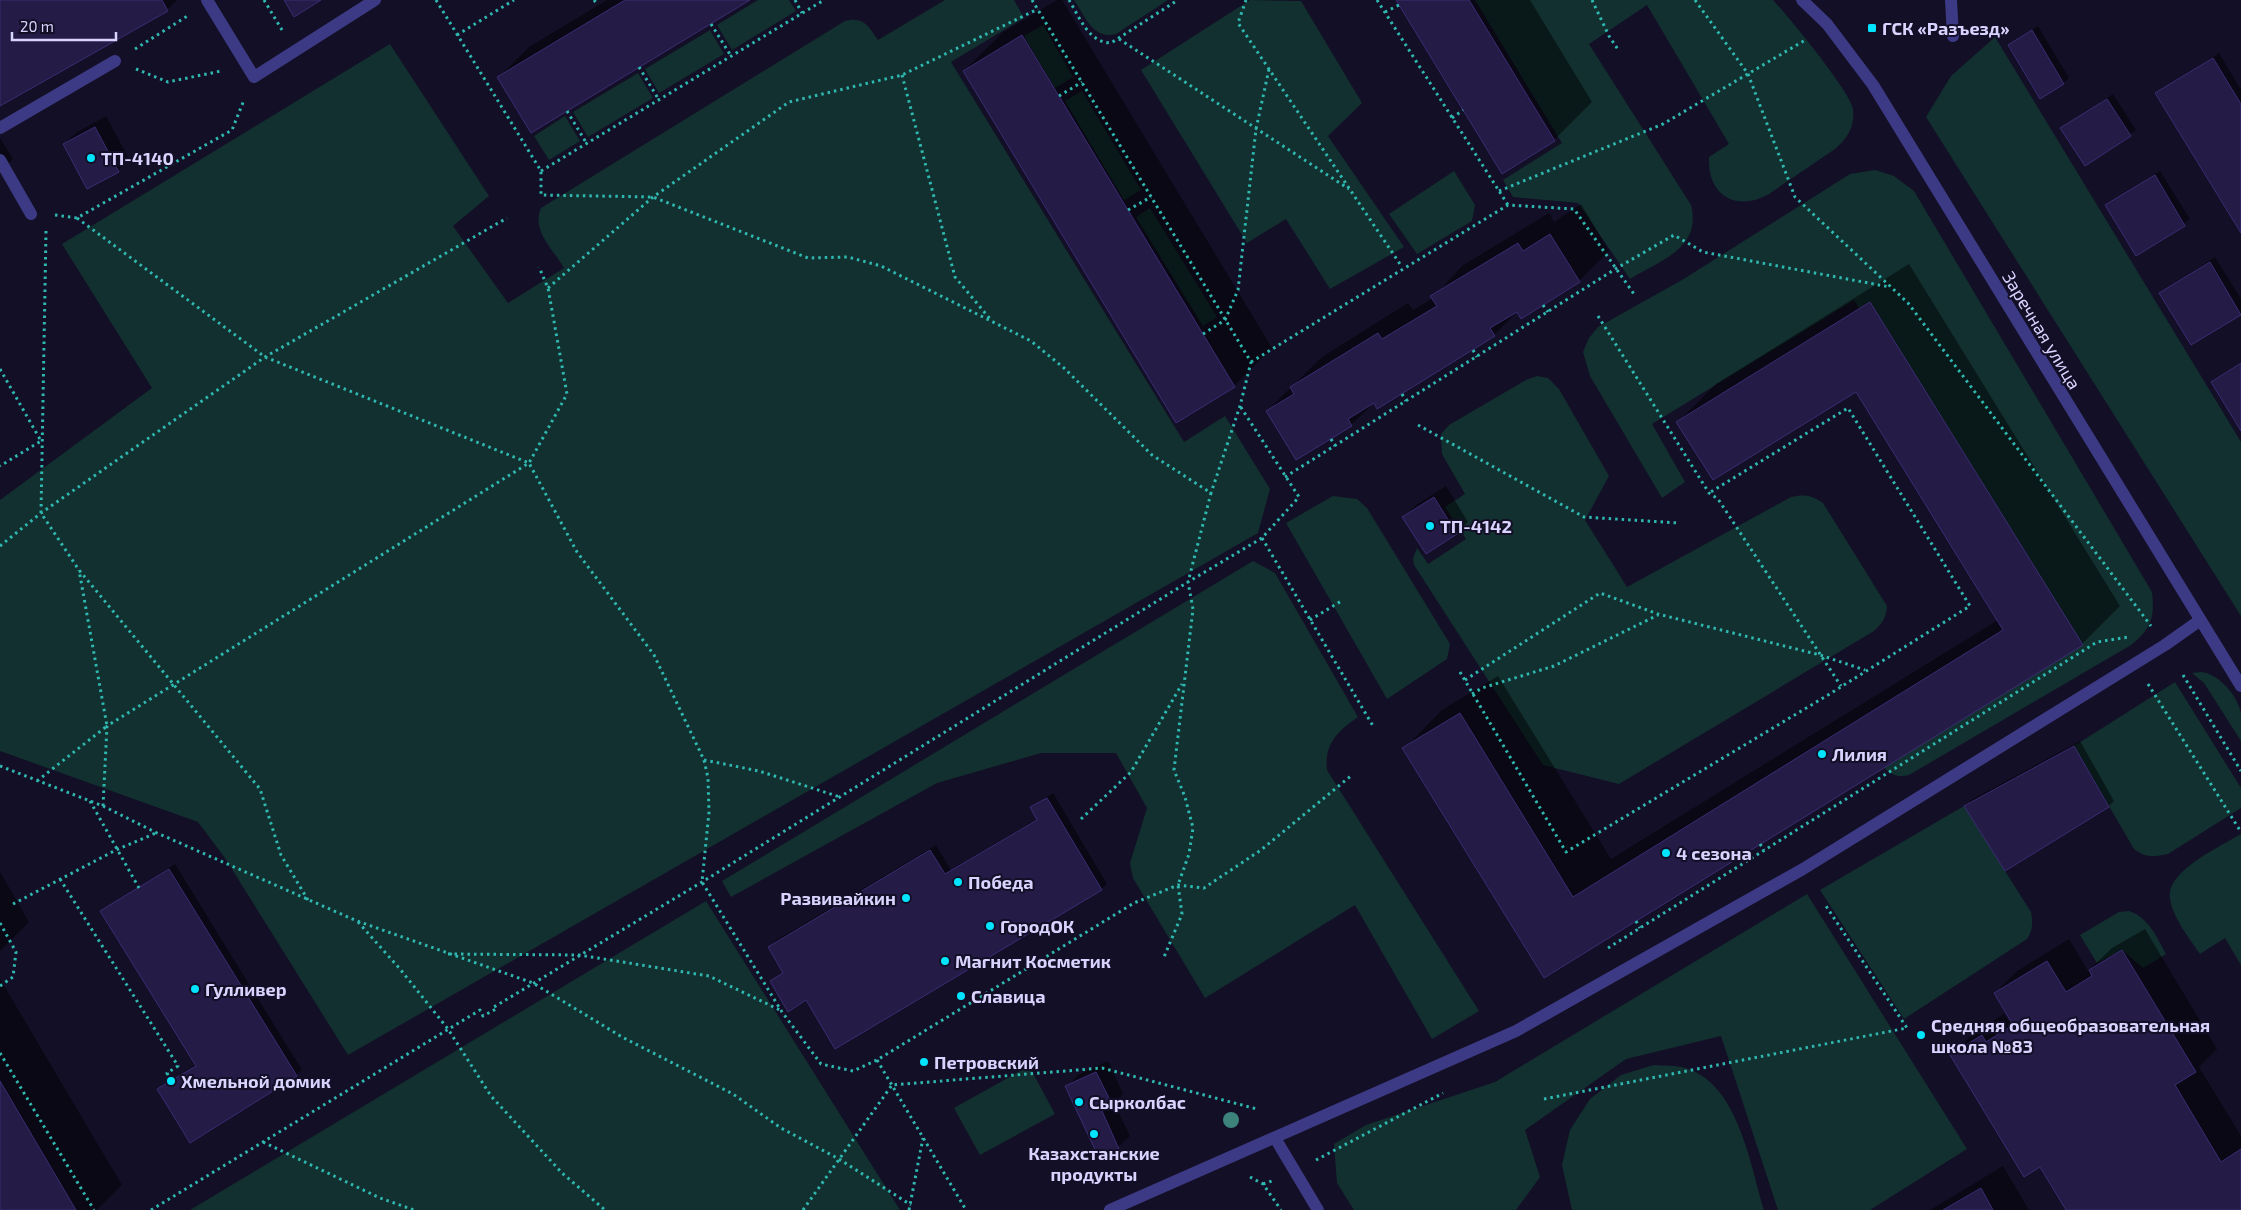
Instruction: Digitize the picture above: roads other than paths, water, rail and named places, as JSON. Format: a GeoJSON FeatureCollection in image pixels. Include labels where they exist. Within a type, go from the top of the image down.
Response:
{"type":"FeatureCollection","features":[{"type":"Feature","properties":{"kind":"street"},"geometry":{"type":"LineString","coordinates":[[208,2],[254,78],[376,0]]}},
{"type":"Feature","properties":{"kind":"street","name":"Заречная улица"},"geometry":{"type":"LineString","coordinates":[[1802,0],[1827,24],[1873,85],[2199,622],[2241,686]]}},
{"type":"Feature","properties":{"kind":"street"},"geometry":{"type":"LineString","coordinates":[[1951,0],[1953,36]]}},
{"type":"Feature","properties":{"kind":"street"},"geometry":{"type":"LineString","coordinates":[[0,128],[115,61]]}},
{"type":"Feature","properties":{"kind":"street"},"geometry":{"type":"LineString","coordinates":[[0,160],[31,214]]}},
{"type":"Feature","properties":{"kind":"street"},"geometry":{"type":"LineString","coordinates":[[1110,1210],[1516,1031],[1803,869],[2136,664],[2199,622]]}},
{"type":"Feature","properties":{"kind":"street"},"geometry":{"type":"LineString","coordinates":[[1275,1138],[1318,1210]]}},
{"type":"Feature","properties":{"kind":"place","name":"ГСК «Разъезд»"},"geometry":{"type":"Point","coordinates":[1872,28]}},
{"type":"Feature","properties":{"kind":"place","name":"ТП-4140"},"geometry":{"type":"Point","coordinates":[91,158]}},
{"type":"Feature","properties":{"kind":"place","name":"ТП-4142"},"geometry":{"type":"Point","coordinates":[1430,526]}},
{"type":"Feature","properties":{"kind":"place","name":"Лилия"},"geometry":{"type":"Point","coordinates":[1822,754]}},
{"type":"Feature","properties":{"kind":"place","name":"4 сезона"},"geometry":{"type":"Point","coordinates":[1666,853]}},
{"type":"Feature","properties":{"kind":"place","name":"Победа"},"geometry":{"type":"Point","coordinates":[958,882]}},
{"type":"Feature","properties":{"kind":"place","name":"Развивайкин"},"geometry":{"type":"Point","coordinates":[906,898]}},
{"type":"Feature","properties":{"kind":"place","name":"ГородОК"},"geometry":{"type":"Point","coordinates":[990,926]}},
{"type":"Feature","properties":{"kind":"place","name":"Магнит Косметик"},"geometry":{"type":"Point","coordinates":[945,961]}},
{"type":"Feature","properties":{"kind":"place","name":"Гулливер"},"geometry":{"type":"Point","coordinates":[195,989]}},
{"type":"Feature","properties":{"kind":"place","name":"Славица"},"geometry":{"type":"Point","coordinates":[961,996]}},
{"type":"Feature","properties":{"kind":"place","name":"Средняя общеобразовательная школа №83"},"geometry":{"type":"Point","coordinates":[1921,1035]}},
{"type":"Feature","properties":{"kind":"place","name":"Петровский"},"geometry":{"type":"Point","coordinates":[924,1062]}},
{"type":"Feature","properties":{"kind":"place","name":"Хмельной домик"},"geometry":{"type":"Point","coordinates":[171,1081]}},
{"type":"Feature","properties":{"kind":"place","name":"Сырколбас"},"geometry":{"type":"Point","coordinates":[1079,1102]}},
{"type":"Feature","properties":{"kind":"place","name":"Казахстанские продукты"},"geometry":{"type":"Point","coordinates":[1094,1134]}}]}
